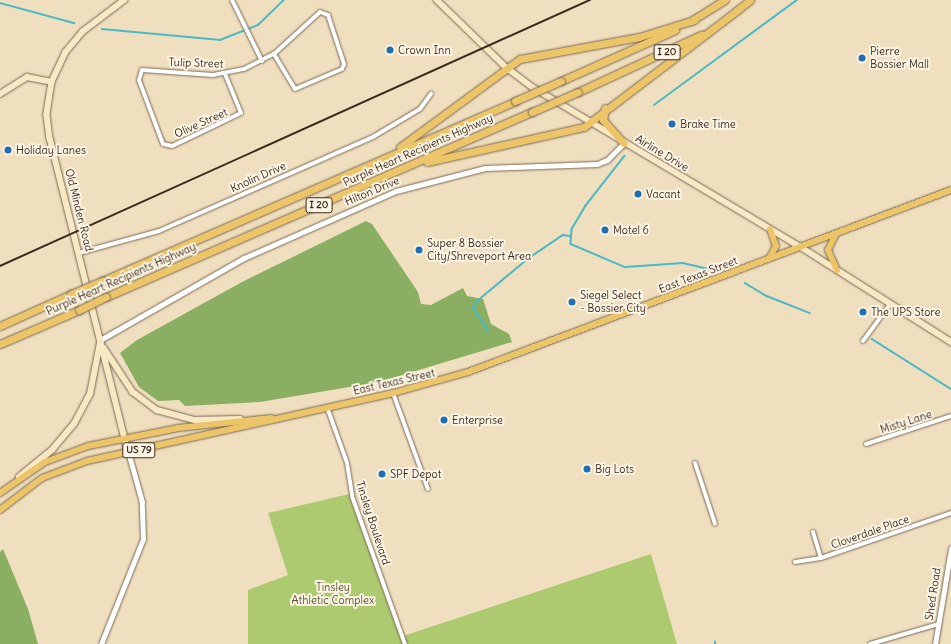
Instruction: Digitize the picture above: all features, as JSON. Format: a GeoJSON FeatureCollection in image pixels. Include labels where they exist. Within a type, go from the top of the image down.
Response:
{"type":"FeatureCollection","features":[{"type":"Feature","properties":{"kind":"highway","name":"Purple Heart Recipients Highway"},"geometry":{"type":"LineString","coordinates":[[0,326],[561,81],[694,20],[725,0]]}},
{"type":"Feature","properties":{"kind":"highway","name":"Purple Heart Recipients Highway"},"geometry":{"type":"LineString","coordinates":[[0,344],[391,174],[680,46],[750,0]]}},
{"type":"Feature","properties":{"kind":"highway"},"geometry":{"type":"LineString","coordinates":[[391,174],[441,158],[580,128],[612,102],[713,32],[740,8]]}},
{"type":"Feature","properties":{"kind":"highway"},"geometry":{"type":"LineString","coordinates":[[350,172],[404,144],[522,58],[639,37],[694,20]]}},
{"type":"Feature","properties":{"kind":"highway"},"geometry":{"type":"LineString","coordinates":[[612,102],[602,117],[624,143]]}},
{"type":"Feature","properties":{"kind":"main road","name":"Old Minden Road"},"geometry":{"type":"LineString","coordinates":[[125,0],[73,42],[52,82],[48,104],[49,133],[128,452]]}},
{"type":"Feature","properties":{"kind":"main road","name":"Airline Drive"},"geometry":{"type":"LineString","coordinates":[[437,0],[507,68],[588,122],[801,247],[951,342]]}},
{"type":"Feature","properties":{"kind":"main road"},"geometry":{"type":"LineString","coordinates":[[0,94],[27,77],[52,82]]}},
{"type":"Feature","properties":{"kind":"main road","name":"East Texas Street"},"geometry":{"type":"LineString","coordinates":[[0,510],[51,474],[128,452],[393,393],[493,364],[951,190]]}},
{"type":"Feature","properties":{"kind":"main road"},"geometry":{"type":"LineString","coordinates":[[768,259],[776,246],[770,229]]}},
{"type":"Feature","properties":{"kind":"main road"},"geometry":{"type":"LineString","coordinates":[[836,234],[828,250],[837,270]]}},
{"type":"Feature","properties":{"kind":"main road"},"geometry":{"type":"LineString","coordinates":[[100,340],[126,384],[157,410],[195,420],[264,419]]}},
{"type":"Feature","properties":{"kind":"main road"},"geometry":{"type":"LineString","coordinates":[[12,483],[52,450],[74,424],[90,394],[100,340]]}},
{"type":"Feature","properties":{"kind":"main road","name":"East Texas Street"},"geometry":{"type":"LineString","coordinates":[[0,493],[12,483],[59,455],[125,438],[178,428],[288,416]]}},
{"type":"Feature","properties":{"kind":"street"},"geometry":{"type":"LineString","coordinates":[[232,0],[262,61]]}},
{"type":"Feature","properties":{"kind":"street","name":"Tulip Street"},"geometry":{"type":"LineString","coordinates":[[166,146],[139,80],[141,71],[225,74],[262,61],[274,54],[314,14],[326,13],[344,67],[295,89],[274,54]]}},
{"type":"Feature","properties":{"kind":"street","name":"Olive Street"},"geometry":{"type":"LineString","coordinates":[[166,146],[237,116],[242,111],[225,74]]}},
{"type":"Feature","properties":{"kind":"street","name":"Knolin Drive"},"geometry":{"type":"LineString","coordinates":[[79,253],[159,231],[383,133],[420,109],[431,94]]}},
{"type":"Feature","properties":{"kind":"street","name":"Hilton Drive"},"geometry":{"type":"LineString","coordinates":[[100,340],[244,258],[396,191],[485,168],[597,164],[607,160],[624,143]]}},
{"type":"Feature","properties":{"kind":"street"},"geometry":{"type":"LineString","coordinates":[[863,341],[891,304]]}},
{"type":"Feature","properties":{"kind":"street"},"geometry":{"type":"LineString","coordinates":[[393,393],[428,489]]}},
{"type":"Feature","properties":{"kind":"street","name":"Tinsley Boulevard"},"geometry":{"type":"LineString","coordinates":[[327,407],[347,463],[353,499],[405,644]]}},
{"type":"Feature","properties":{"kind":"street","name":"Misty Lane"},"geometry":{"type":"LineString","coordinates":[[866,444],[951,416]]}},
{"type":"Feature","properties":{"kind":"street"},"geometry":{"type":"LineString","coordinates":[[101,644],[143,539],[142,502],[128,452]]}},
{"type":"Feature","properties":{"kind":"street"},"geometry":{"type":"LineString","coordinates":[[695,464],[715,524]]}},
{"type":"Feature","properties":{"kind":"street","name":"Cloverdale Place"},"geometry":{"type":"LineString","coordinates":[[795,562],[821,558],[951,514]]}},
{"type":"Feature","properties":{"kind":"street"},"geometry":{"type":"LineString","coordinates":[[813,532],[821,558]]}},
{"type":"Feature","properties":{"kind":"street","name":"Shed Road"},"geometry":{"type":"LineString","coordinates":[[935,644],[951,548]]}},
{"type":"Feature","properties":{"kind":"street"},"geometry":{"type":"LineString","coordinates":[[870,644],[939,624]]}},
{"type":"Feature","properties":{"kind":"green space"},"geometry":{"type":"Polygon","coordinates":[[[366,221],[372,224],[418,292],[421,304],[431,305],[463,288],[467,296],[483,299],[491,324],[509,334],[512,342],[379,382],[260,402],[185,406],[179,400],[158,401],[139,387],[120,353],[137,340],[242,282],[366,221]]]}},
{"type":"Feature","properties":{"kind":"green space","name":"Tinsley Athletic Complex"},"geometry":{"type":"Polygon","coordinates":[[[349,494],[400,637],[651,554],[677,644],[248,644],[248,590],[288,575],[268,513],[349,494]]]}},
{"type":"Feature","properties":{"kind":"green space"},"geometry":{"type":"Polygon","coordinates":[[[3,549],[28,609],[38,644],[0,644],[0,552],[3,549]]]}},
{"type":"Feature","properties":{"kind":"waterway"},"geometry":{"type":"LineString","coordinates":[[102,29],[220,40],[258,25],[284,0]]}},
{"type":"Feature","properties":{"kind":"waterway"},"geometry":{"type":"LineString","coordinates":[[654,105],[797,0]]}},
{"type":"Feature","properties":{"kind":"waterway"},"geometry":{"type":"LineString","coordinates":[[0,3],[74,23]]}},
{"type":"Feature","properties":{"kind":"waterway"},"geometry":{"type":"LineString","coordinates":[[625,156],[586,206],[572,229],[571,244],[625,267],[683,263],[708,269]]}},
{"type":"Feature","properties":{"kind":"waterway"},"geometry":{"type":"LineString","coordinates":[[488,331],[473,308],[476,302],[529,258],[563,235],[570,236]]}},
{"type":"Feature","properties":{"kind":"waterway"},"geometry":{"type":"LineString","coordinates":[[745,283],[767,296],[810,313]]}},
{"type":"Feature","properties":{"kind":"waterway"},"geometry":{"type":"LineString","coordinates":[[872,339],[951,389]]}},
{"type":"Feature","properties":{"kind":"railway"},"geometry":{"type":"LineString","coordinates":[[0,266],[590,0]]}},
{"type":"Feature","properties":{"kind":"place","name":"Crown Inn"},"geometry":{"type":"Point","coordinates":[390,50]}},
{"type":"Feature","properties":{"kind":"place","name":"Pierre Bossier Mall"},"geometry":{"type":"Point","coordinates":[862,58]}},
{"type":"Feature","properties":{"kind":"place","name":"Brake Time"},"geometry":{"type":"Point","coordinates":[672,124]}},
{"type":"Feature","properties":{"kind":"place","name":"Holiday Lanes"},"geometry":{"type":"Point","coordinates":[8,150]}},
{"type":"Feature","properties":{"kind":"place","name":"Vacant"},"geometry":{"type":"Point","coordinates":[638,194]}},
{"type":"Feature","properties":{"kind":"place","name":"Motel 6"},"geometry":{"type":"Point","coordinates":[605,230]}},
{"type":"Feature","properties":{"kind":"place","name":"Super 8 Bossier City/Shreveport Area"},"geometry":{"type":"Point","coordinates":[419,250]}},
{"type":"Feature","properties":{"kind":"place","name":"Siegel Select - Bossier City"},"geometry":{"type":"Point","coordinates":[572,302]}},
{"type":"Feature","properties":{"kind":"place","name":"The UPS Store"},"geometry":{"type":"Point","coordinates":[863,312]}},
{"type":"Feature","properties":{"kind":"place","name":"Enterprise"},"geometry":{"type":"Point","coordinates":[444,420]}},
{"type":"Feature","properties":{"kind":"place","name":"Big Lots"},"geometry":{"type":"Point","coordinates":[587,469]}},
{"type":"Feature","properties":{"kind":"place","name":"SPF Depot"},"geometry":{"type":"Point","coordinates":[382,474]}}]}
